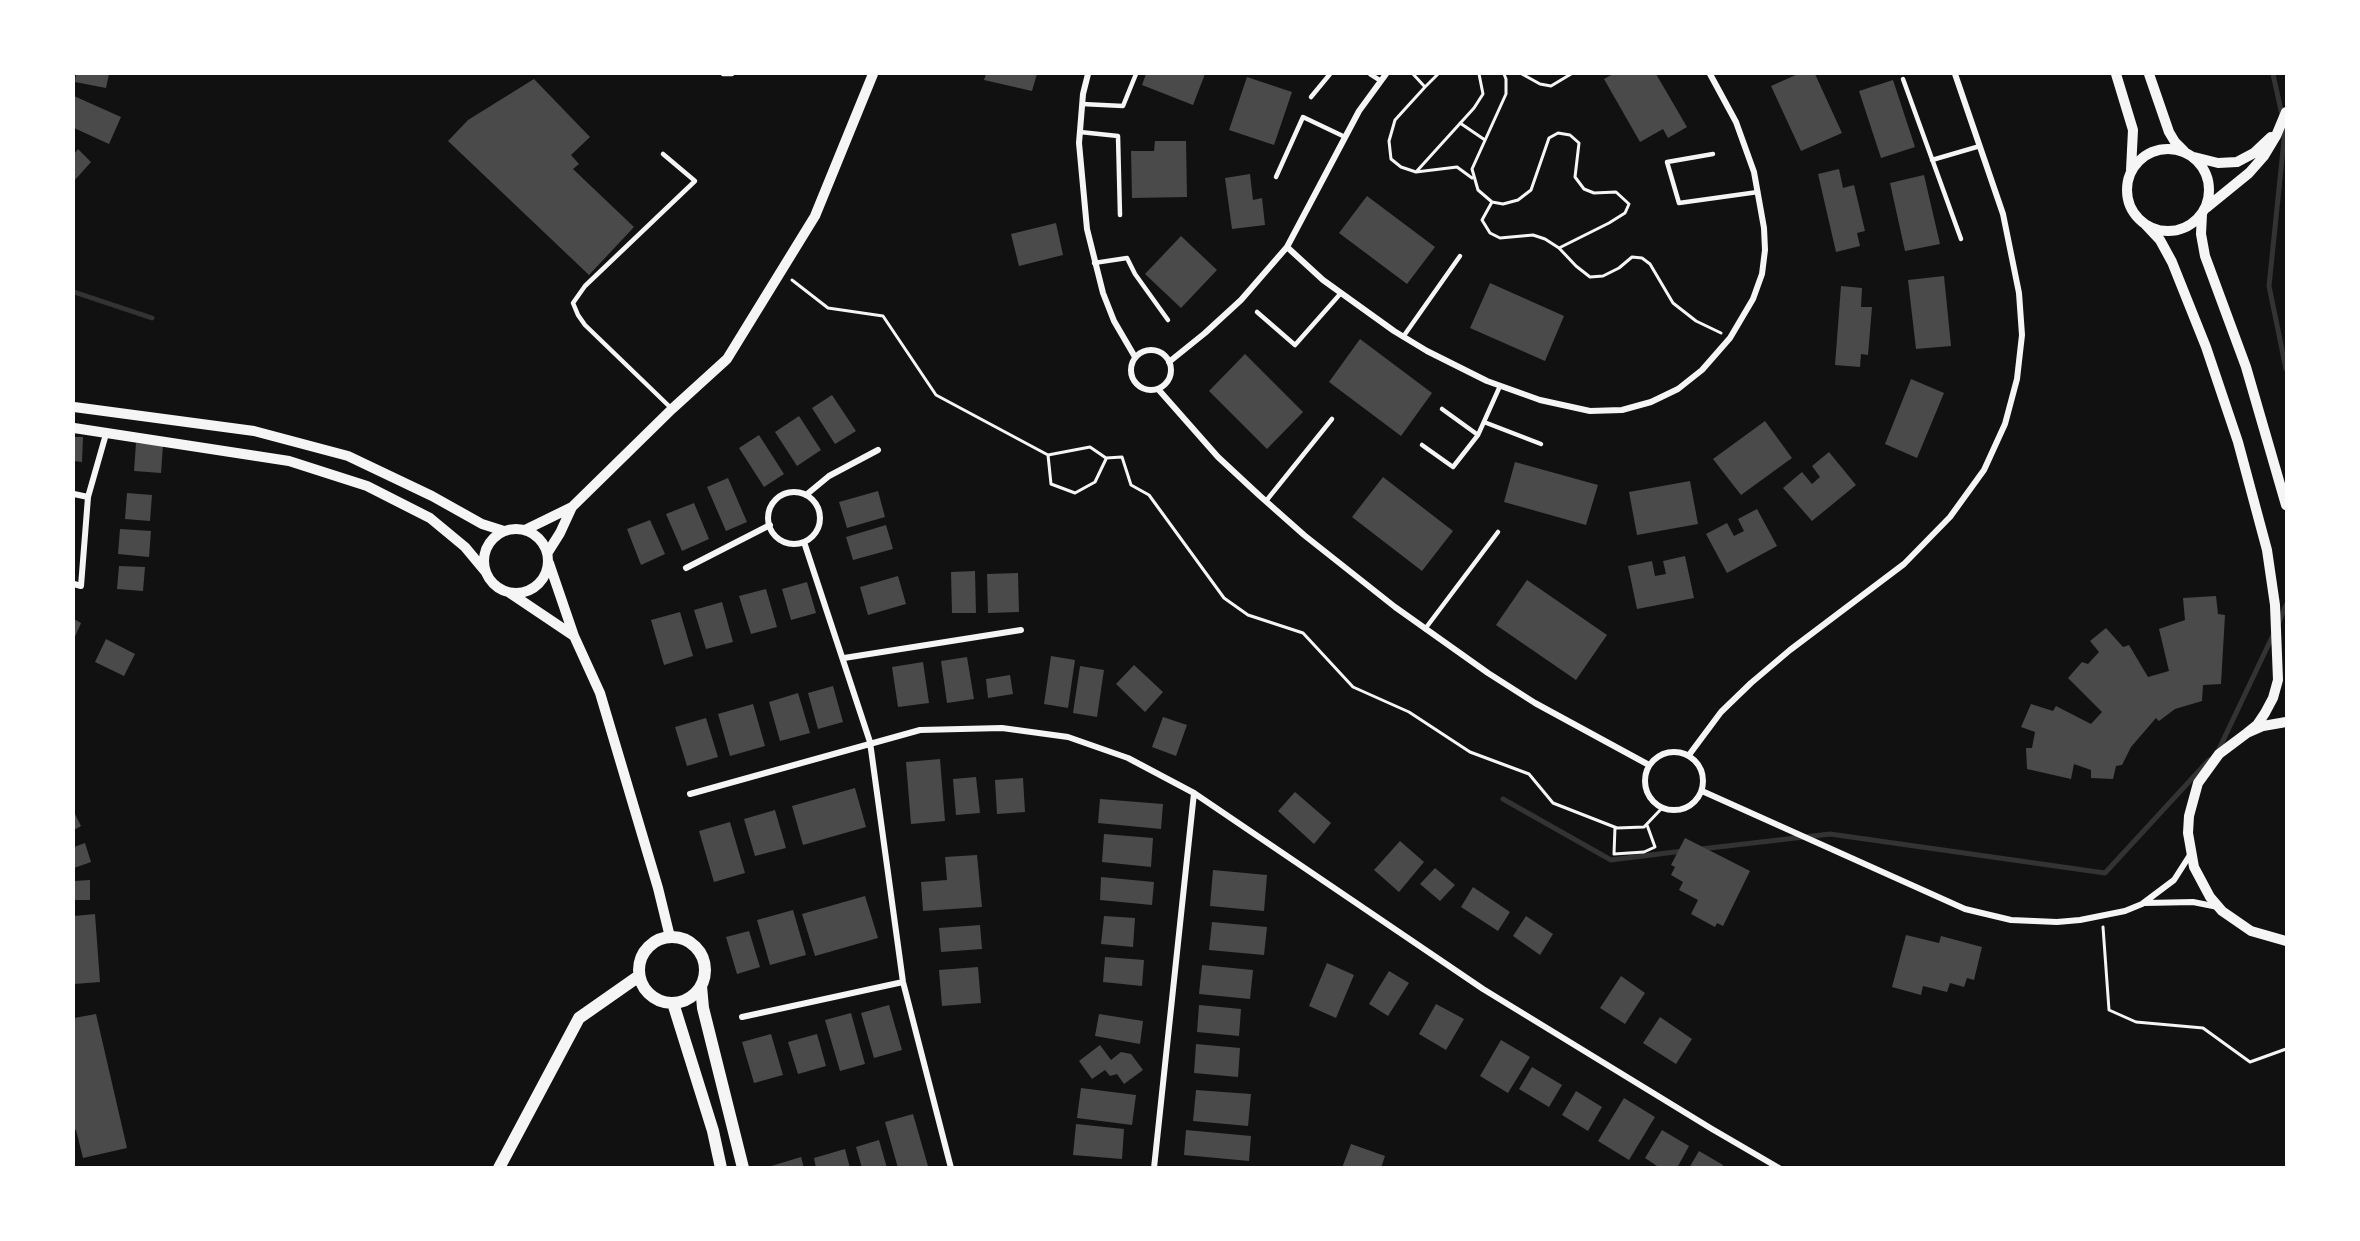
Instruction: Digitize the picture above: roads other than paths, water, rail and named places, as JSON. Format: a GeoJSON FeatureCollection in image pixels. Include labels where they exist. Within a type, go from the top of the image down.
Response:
{"type":"FeatureCollection","features":[{"type":"Feature","properties":{"kind":"main road"},"geometry":{"type":"LineString","coordinates":[[701,986],[689,999],[673,1003],[654,999],[647,993],[639,976],[642,954],[658,939],[669,937],[680,937],[697,948],[705,966],[701,986],[703,1008],[743,1167]]}},
{"type":"Feature","properties":{"kind":"main road"},"geometry":{"type":"LineString","coordinates":[[499,1167],[579,1018],[639,976]]}},
{"type":"Feature","properties":{"kind":"main road"},"geometry":{"type":"LineString","coordinates":[[673,1003],[722,1167]]}},
{"type":"Feature","properties":{"kind":"street"},"geometry":{"type":"LineString","coordinates":[[525,530],[572,507],[672,409],[728,359],[815,216],[873,74]]}},
{"type":"Feature","properties":{"kind":"street"},"geometry":{"type":"LineString","coordinates":[[1088,74],[1082,104],[1080,132],[1082,189],[1094,263],[1114,321],[1135,357]]}},
{"type":"Feature","properties":{"kind":"street"},"geometry":{"type":"LineString","coordinates":[[1169,362],[1236,306],[1287,247],[1359,111],[1386,74]]}},
{"type":"Feature","properties":{"kind":"street"},"geometry":{"type":"LineString","coordinates":[[1287,247],[1341,294],[1403,337],[1457,368],[1500,386],[1590,411],[1622,410],[1651,402],[1678,389],[1702,370],[1730,338],[1753,299],[1762,274],[1766,250],[1758,192],[1736,122],[1710,74]]}},
{"type":"Feature","properties":{"kind":"street"},"geometry":{"type":"LineString","coordinates":[[1689,755],[1722,712],[1751,682],[1904,564],[1950,517],[1984,470],[2005,424],[2017,379],[2022,335],[2019,293],[2003,214],[1955,74]]}},
{"type":"Feature","properties":{"kind":"street"},"geometry":{"type":"LineString","coordinates":[[2116,74],[2133,130],[2131,172],[2127,191],[2129,203],[2135,215],[2160,240],[2172,262],[2210,358],[2238,442],[2266,550],[2275,605],[2278,680],[2273,699],[2257,725],[2218,754],[2198,783],[2189,816],[2191,854],[2201,882],[2219,908],[2251,931],[2286,941]]}},
{"type":"Feature","properties":{"kind":"street"},"geometry":{"type":"LineString","coordinates":[[2149,74],[2169,132],[2175,142],[2201,166],[2207,177],[2209,196],[2204,211],[2201,234],[2205,256],[2253,389],[2286,505]]}},
{"type":"Feature","properties":{"kind":"street"},"geometry":{"type":"LineString","coordinates":[[2145,224],[2156,230],[2175,231],[2187,227],[2257,165],[2271,147],[2286,112]]}},
{"type":"Feature","properties":{"kind":"street"},"geometry":{"type":"LineString","coordinates":[[2131,172],[2138,161],[2155,151],[2174,149],[2218,163],[2237,162],[2261,148],[2281,125]]}},
{"type":"Feature","properties":{"kind":"street"},"geometry":{"type":"LineString","coordinates":[[1144,350],[1156,350],[1166,356],[1169,362],[1171,368],[1168,381],[1158,389],[1141,388],[1133,380],[1130,368],[1135,357],[1144,350]]}},
{"type":"Feature","properties":{"kind":"street"},"geometry":{"type":"LineString","coordinates":[[1158,389],[1218,457],[1349,572],[1425,629],[1535,703],[1649,765]]}},
{"type":"Feature","properties":{"kind":"street"},"geometry":{"type":"LineString","coordinates":[[74,407],[254,431],[348,456],[432,496],[482,524],[504,531],[525,530],[535,535],[542,542],[574,636],[600,693],[658,888],[669,937]]}},
{"type":"Feature","properties":{"kind":"street"},"geometry":{"type":"LineString","coordinates":[[74,428],[289,461],[367,486],[430,518],[465,547],[495,585],[574,636]]}},
{"type":"Feature","properties":{"kind":"street"},"geometry":{"type":"LineString","coordinates":[[74,584],[81,586],[88,497],[106,434]]}},
{"type":"Feature","properties":{"kind":"street"},"geometry":{"type":"LineString","coordinates":[[806,495],[829,476],[878,450]]}},
{"type":"Feature","properties":{"kind":"street"},"geometry":{"type":"LineString","coordinates":[[793,492],[806,495],[814,501],[820,519],[812,537],[797,543],[783,541],[777,537],[770,525],[769,512],[775,500],[793,492]]}},
{"type":"Feature","properties":{"kind":"street"},"geometry":{"type":"LineString","coordinates":[[74,495],[88,497]]}},
{"type":"Feature","properties":{"kind":"street"},"geometry":{"type":"LineString","coordinates":[[510,593],[519,594],[535,588],[546,574],[548,558],[572,507]]}},
{"type":"Feature","properties":{"kind":"street"},"geometry":{"type":"LineString","coordinates":[[686,568],[770,525]]}},
{"type":"Feature","properties":{"kind":"street"},"geometry":{"type":"LineString","coordinates":[[485,571],[484,561],[489,543],[504,531]]}},
{"type":"Feature","properties":{"kind":"street"},"geometry":{"type":"LineString","coordinates":[[804,542],[870,742],[903,982],[951,1167]]}},
{"type":"Feature","properties":{"kind":"street"},"geometry":{"type":"LineString","coordinates":[[844,658],[1021,630]]}},
{"type":"Feature","properties":{"kind":"street"},"geometry":{"type":"LineString","coordinates":[[2247,733],[2263,726],[2286,722]]}},
{"type":"Feature","properties":{"kind":"street"},"geometry":{"type":"LineString","coordinates":[[690,794],[870,742],[920,730],[1002,728],[1068,737],[1128,758],[1194,793],[1483,989],[1712,1130],[1779,1167]]}},
{"type":"Feature","properties":{"kind":"street"},"geometry":{"type":"LineString","coordinates":[[1667,752],[1682,752],[1689,755],[1699,764],[1704,777],[1698,799],[1683,809],[1674,810],[1663,807],[1651,799],[1645,782],[1649,765],[1667,752]]}},
{"type":"Feature","properties":{"kind":"street"},"geometry":{"type":"LineString","coordinates":[[1702,791],[1965,909],[2011,920],[2068,921],[2102,916],[2160,901],[2193,902],[2219,908]]}},
{"type":"Feature","properties":{"kind":"street"},"geometry":{"type":"LineString","coordinates":[[1154,1167],[1194,793]]}},
{"type":"Feature","properties":{"kind":"street"},"geometry":{"type":"LineString","coordinates":[[2142,904],[2174,880],[2191,854]]}},
{"type":"Feature","properties":{"kind":"street"},"geometry":{"type":"LineString","coordinates":[[742,1017],[903,982]]}},
{"type":"Feature","properties":{"kind":"lane"},"geometry":{"type":"LineString","coordinates":[[723,74],[732,74]]}},
{"type":"Feature","properties":{"kind":"lane"},"geometry":{"type":"LineString","coordinates":[[1082,104],[1123,106],[1136,74]]}},
{"type":"Feature","properties":{"kind":"lane"},"geometry":{"type":"LineString","coordinates":[[1311,97],[1330,74]]}},
{"type":"Feature","properties":{"kind":"lane"},"geometry":{"type":"LineString","coordinates":[[1370,74],[1381,81]]}},
{"type":"Feature","properties":{"kind":"lane"},"geometry":{"type":"LineString","coordinates":[[1903,79],[1960,238]]}},
{"type":"Feature","properties":{"kind":"lane"},"geometry":{"type":"LineString","coordinates":[[1276,177],[1303,117],[1345,137]]}},
{"type":"Feature","properties":{"kind":"lane"},"geometry":{"type":"LineString","coordinates":[[1080,132],[1118,136],[1120,216]]}},
{"type":"Feature","properties":{"kind":"lane"},"geometry":{"type":"LineString","coordinates":[[1932,160],[1980,146]]}},
{"type":"Feature","properties":{"kind":"lane"},"geometry":{"type":"LineString","coordinates":[[663,154],[695,181],[585,286],[573,303],[585,325],[672,409]]}},
{"type":"Feature","properties":{"kind":"lane"},"geometry":{"type":"LineString","coordinates":[[1713,154],[1667,162],[1679,203],[1758,192]]}},
{"type":"Feature","properties":{"kind":"lane"},"geometry":{"type":"LineString","coordinates":[[1403,337],[1460,256]]}},
{"type":"Feature","properties":{"kind":"lane"},"geometry":{"type":"LineString","coordinates":[[1094,263],[1127,258],[1135,274],[1168,320]]}},
{"type":"Feature","properties":{"kind":"lane"},"geometry":{"type":"LineString","coordinates":[[1257,312],[1295,345],[1341,294]]}},
{"type":"Feature","properties":{"kind":"lane"},"geometry":{"type":"LineString","coordinates":[[1422,445],[1453,467],[1478,435],[1500,386]]}},
{"type":"Feature","properties":{"kind":"lane"},"geometry":{"type":"LineString","coordinates":[[1442,408],[1478,435]]}},
{"type":"Feature","properties":{"kind":"lane"},"geometry":{"type":"LineString","coordinates":[[1266,501],[1332,419]]}},
{"type":"Feature","properties":{"kind":"lane"},"geometry":{"type":"LineString","coordinates":[[1484,422],[1541,444]]}},
{"type":"Feature","properties":{"kind":"lane"},"geometry":{"type":"LineString","coordinates":[[1425,629],[1498,532]]}},
{"type":"Feature","properties":{"kind":"waterway"},"geometry":{"type":"LineString","coordinates":[[2273,74],[2282,115]]}},
{"type":"Feature","properties":{"kind":"waterway"},"geometry":{"type":"LineString","coordinates":[[2284,124],[2269,286],[2286,369]]}},
{"type":"Feature","properties":{"kind":"waterway"},"geometry":{"type":"LineString","coordinates":[[74,292],[152,318]]}},
{"type":"Feature","properties":{"kind":"waterway"},"geometry":{"type":"LineString","coordinates":[[2279,622],[2286,605]]}},
{"type":"Feature","properties":{"kind":"waterway"},"geometry":{"type":"LineString","coordinates":[[2219,749],[2274,633]]}},
{"type":"Feature","properties":{"kind":"waterway"},"geometry":{"type":"LineString","coordinates":[[1701,849],[1830,834],[2105,873],[2209,760]]}},
{"type":"Feature","properties":{"kind":"waterway"},"geometry":{"type":"LineString","coordinates":[[1503,799],[1611,860],[1683,851]]}}]}
